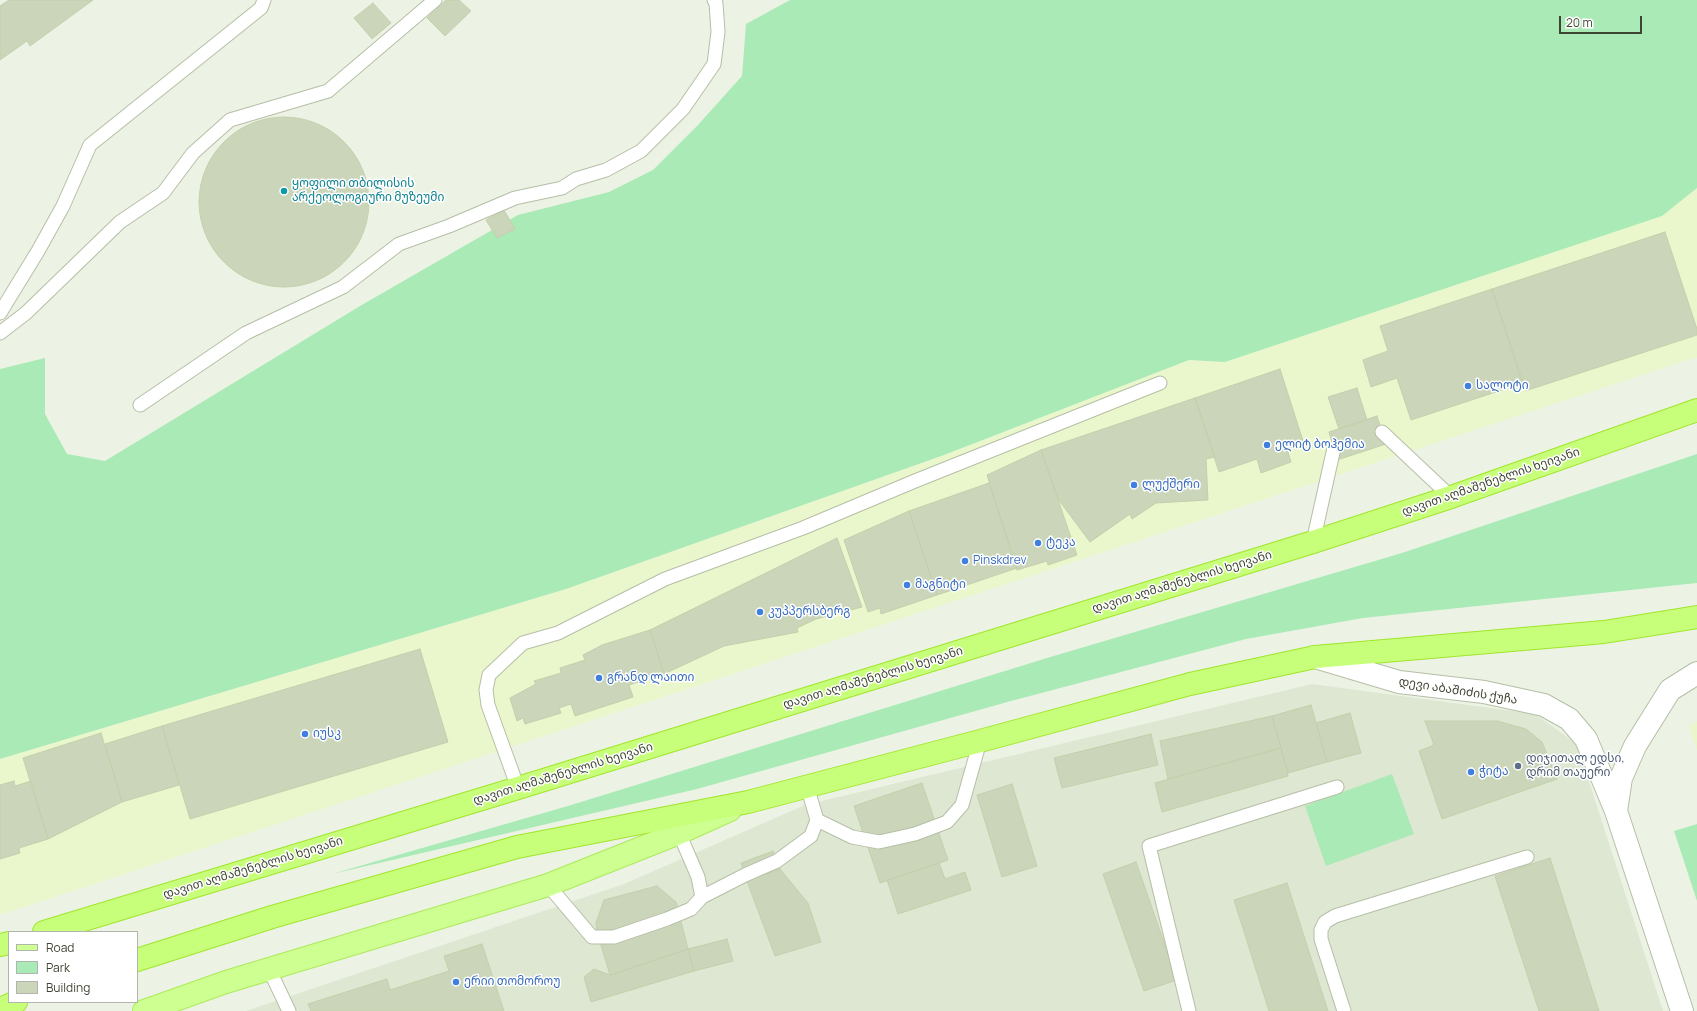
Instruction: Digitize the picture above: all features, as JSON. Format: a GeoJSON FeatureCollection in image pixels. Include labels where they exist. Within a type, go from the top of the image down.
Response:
{"type":"FeatureCollection","features":[{"type":"Feature","properties":{"kind":"highway","name":"დავით აღმაშენებლის ხეივანი"},"geometry":{"type":"LineString","coordinates":[[47,931],[518,788],[1313,542],[1451,497],[1697,410]]}},
{"type":"Feature","properties":{"kind":"highway"},"geometry":{"type":"LineString","coordinates":[[138,960],[272,917],[517,847],[748,802],[1190,684],[1314,657],[1604,632],[1697,617]]}},
{"type":"Feature","properties":{"kind":"highway"},"geometry":{"type":"LineString","coordinates":[[0,1009],[14,1003]]}},
{"type":"Feature","properties":{"kind":"main road"},"geometry":{"type":"LineString","coordinates":[[144,1011],[226,982],[548,885],[679,833],[748,802]]}},
{"type":"Feature","properties":{"kind":"street","name":"დევი აბაშიძის ქუჩა"},"geometry":{"type":"LineString","coordinates":[[1314,657],[1399,682],[1484,692],[1544,705],[1569,719],[1586,739],[1616,811],[1682,1011]]}},
{"type":"Feature","properties":{"kind":"street","name":"დევი აბაშიძის ქუჩა"},"geometry":{"type":"LineString","coordinates":[[1616,811],[1621,778],[1635,746],[1670,690],[1697,673]]}},
{"type":"Feature","properties":{"kind":"lane"},"geometry":{"type":"LineString","coordinates":[[0,314],[63,206],[90,145],[261,8],[264,0]]}},
{"type":"Feature","properties":{"kind":"lane"},"geometry":{"type":"LineString","coordinates":[[0,333],[26,313],[120,222],[163,193],[193,153],[230,120],[328,91],[436,0]]}},
{"type":"Feature","properties":{"kind":"lane"},"geometry":{"type":"LineString","coordinates":[[140,405],[246,333],[343,287],[399,244],[449,226],[515,198],[562,188],[576,179],[606,170],[641,151],[683,110],[714,64],[718,32],[716,3],[714,0]]}},
{"type":"Feature","properties":{"kind":"lane"},"geometry":{"type":"LineString","coordinates":[[518,788],[488,705],[486,690],[489,675],[523,643],[558,633],[665,579],[803,528],[915,481],[1160,383]]}},
{"type":"Feature","properties":{"kind":"lane"},"geometry":{"type":"LineString","coordinates":[[1382,432],[1451,497]]}},
{"type":"Feature","properties":{"kind":"lane"},"geometry":{"type":"LineString","coordinates":[[1313,542],[1334,448]]}},
{"type":"Feature","properties":{"kind":"lane"},"geometry":{"type":"LineString","coordinates":[[817,820],[852,837],[879,842],[915,834],[947,822],[962,804],[980,741]]}},
{"type":"Feature","properties":{"kind":"lane"},"geometry":{"type":"LineString","coordinates":[[548,885],[592,937],[614,937],[667,920],[691,909],[702,897],[745,875],[777,862],[811,836],[817,820],[807,786]]}},
{"type":"Feature","properties":{"kind":"lane"},"geometry":{"type":"LineString","coordinates":[[1189,1011],[1149,846],[1337,787]]}},
{"type":"Feature","properties":{"kind":"lane"},"geometry":{"type":"LineString","coordinates":[[679,833],[698,877],[702,897]]}},
{"type":"Feature","properties":{"kind":"lane"},"geometry":{"type":"LineString","coordinates":[[1344,1011],[1321,939],[1321,930],[1325,922],[1335,916],[1527,857]]}},
{"type":"Feature","properties":{"kind":"lane"},"geometry":{"type":"LineString","coordinates":[[269,969],[289,1011]]}},
{"type":"Feature","properties":{"kind":"shaded area"},"geometry":{"type":"Polygon","coordinates":[[[1697,188],[1697,357],[0,915],[0,759],[566,589],[944,455],[1189,360],[1225,362],[1661,216],[1697,188]]]}},
{"type":"Feature","properties":{"kind":"shaded area"},"geometry":{"type":"Polygon","coordinates":[[[1312,684],[1535,714],[1577,744],[1663,1011],[246,1011],[624,884],[805,805],[1312,684]]]}},
{"type":"Feature","properties":{"kind":"shaded area"},"geometry":{"type":"Polygon","coordinates":[[[1697,721],[1697,751],[1689,726],[1697,721]]]}},
{"type":"Feature","properties":{"kind":"green space"},"geometry":{"type":"Polygon","coordinates":[[[790,0],[1697,0],[1697,188],[1662,216],[1225,362],[1189,360],[944,455],[566,589],[0,759],[0,369],[45,358],[45,414],[67,454],[105,461],[360,306],[518,215],[609,192],[653,170],[697,126],[742,76],[746,24],[790,0]]]}},
{"type":"Feature","properties":{"kind":"green space"},"geometry":{"type":"Polygon","coordinates":[[[1697,454],[1697,583],[1363,618],[1246,639],[1011,701],[697,789],[332,874],[568,806],[1047,658],[1402,553],[1697,454]]]}},
{"type":"Feature","properties":{"kind":"green space"},"geometry":{"type":"Polygon","coordinates":[[[1392,774],[1414,834],[1326,866],[1305,806],[1392,774]]]}},
{"type":"Feature","properties":{"kind":"green space"},"geometry":{"type":"Polygon","coordinates":[[[1697,824],[1697,901],[1674,831],[1697,824]]]}},
{"type":"Feature","properties":{"kind":"building"},"geometry":{"type":"Polygon","coordinates":[[[9,0],[93,0],[30,46],[27,41],[0,60],[0,6],[9,0]]]}},
{"type":"Feature","properties":{"kind":"building"},"geometry":{"type":"Polygon","coordinates":[[[446,0],[459,0],[471,11],[445,36],[427,18],[446,0]]]}},
{"type":"Feature","properties":{"kind":"building"},"geometry":{"type":"Polygon","coordinates":[[[373,3],[391,23],[372,39],[354,18],[373,3]]]}},
{"type":"Feature","properties":{"kind":"building","name":"ყოფილი თბილისის არქეოლოგიური მუზეუმი"},"geometry":{"type":"Polygon","coordinates":[[[276,117],[292,117],[317,123],[338,136],[350,148],[363,169],[369,194],[369,210],[363,235],[350,256],[338,268],[317,281],[292,287],[276,287],[251,281],[230,268],[218,256],[205,235],[199,210],[199,194],[205,169],[218,148],[230,136],[251,123],[276,117]]]}},
{"type":"Feature","properties":{"kind":"building"},"geometry":{"type":"Polygon","coordinates":[[[504,210],[515,229],[497,238],[486,220],[504,210]]]}},
{"type":"Feature","properties":{"kind":"building"},"geometry":{"type":"Polygon","coordinates":[[[1665,232],[1697,329],[1697,335],[1525,391],[1492,289],[1665,232]]]}},
{"type":"Feature","properties":{"kind":"building"},"geometry":{"type":"Polygon","coordinates":[[[1492,289],[1523,383],[1411,420],[1397,378],[1371,387],[1363,360],[1388,351],[1380,326],[1492,289]]]}},
{"type":"Feature","properties":{"kind":"building"},"geometry":{"type":"Polygon","coordinates":[[[1280,369],[1304,444],[1287,449],[1291,462],[1261,473],[1257,459],[1219,472],[1195,398],[1280,369]]]}},
{"type":"Feature","properties":{"kind":"building"},"geometry":{"type":"Polygon","coordinates":[[[1357,388],[1367,420],[1339,429],[1328,397],[1357,388]]]}},
{"type":"Feature","properties":{"kind":"building"},"geometry":{"type":"Polygon","coordinates":[[[1195,398],[1215,457],[1206,459],[1208,500],[1156,503],[1132,519],[1130,514],[1090,542],[1058,499],[1041,450],[1195,398]]]}},
{"type":"Feature","properties":{"kind":"building"},"geometry":{"type":"Polygon","coordinates":[[[1377,416],[1386,444],[1337,460],[1329,432],[1377,416]]]}},
{"type":"Feature","properties":{"kind":"building"},"geometry":{"type":"Polygon","coordinates":[[[1041,450],[1077,555],[1048,565],[1047,561],[1017,570],[987,475],[1041,450]]]}},
{"type":"Feature","properties":{"kind":"building"},"geometry":{"type":"Polygon","coordinates":[[[989,483],[1017,568],[937,595],[909,511],[989,483]]]}},
{"type":"Feature","properties":{"kind":"building"},"geometry":{"type":"Polygon","coordinates":[[[909,511],[937,595],[881,614],[880,608],[868,612],[844,540],[909,511]]]}},
{"type":"Feature","properties":{"kind":"building"},"geometry":{"type":"Polygon","coordinates":[[[837,538],[862,607],[816,619],[797,628],[798,632],[724,646],[664,674],[650,630],[837,538]]]}},
{"type":"Feature","properties":{"kind":"building","name":"გრანდ ლაითი"},"geometry":{"type":"Polygon","coordinates":[[[650,630],[664,674],[629,685],[633,697],[575,716],[571,704],[559,708],[561,713],[525,724],[523,718],[517,721],[510,698],[536,684],[534,681],[561,673],[560,668],[585,660],[583,655],[602,645],[650,630]]]}},
{"type":"Feature","properties":{"kind":"building","name":"იუსკ"},"geometry":{"type":"Polygon","coordinates":[[[420,649],[448,742],[190,819],[162,726],[420,649]]]}},
{"type":"Feature","properties":{"kind":"building"},"geometry":{"type":"Polygon","coordinates":[[[1311,705],[1327,762],[1288,773],[1272,716],[1311,705]]]}},
{"type":"Feature","properties":{"kind":"building"},"geometry":{"type":"Polygon","coordinates":[[[1350,713],[1361,753],[1327,762],[1316,723],[1350,713]]]}},
{"type":"Feature","properties":{"kind":"building"},"geometry":{"type":"Polygon","coordinates":[[[1272,716],[1281,748],[1168,779],[1160,741],[1272,716]]]}},
{"type":"Feature","properties":{"kind":"building"},"geometry":{"type":"Polygon","coordinates":[[[1425,721],[1497,721],[1526,729],[1542,742],[1557,779],[1442,819],[1419,751],[1434,745],[1425,721]]]}},
{"type":"Feature","properties":{"kind":"building"},"geometry":{"type":"Polygon","coordinates":[[[162,726],[179,785],[122,802],[105,744],[162,726]]]}},
{"type":"Feature","properties":{"kind":"building"},"geometry":{"type":"Polygon","coordinates":[[[101,733],[122,802],[48,839],[23,758],[101,733]]]}},
{"type":"Feature","properties":{"kind":"building"},"geometry":{"type":"Polygon","coordinates":[[[1151,734],[1158,765],[1062,788],[1054,758],[1151,734]]]}},
{"type":"Feature","properties":{"kind":"building"},"geometry":{"type":"Polygon","coordinates":[[[1281,748],[1288,776],[1162,812],[1155,783],[1281,748]]]}},
{"type":"Feature","properties":{"kind":"building"},"geometry":{"type":"Polygon","coordinates":[[[14,781],[15,786],[31,781],[48,839],[19,848],[20,853],[0,859],[0,785],[14,781]]]}},
{"type":"Feature","properties":{"kind":"building"},"geometry":{"type":"Polygon","coordinates":[[[922,783],[948,860],[880,883],[854,806],[922,783]]]}},
{"type":"Feature","properties":{"kind":"building"},"geometry":{"type":"Polygon","coordinates":[[[1012,784],[1037,866],[1002,877],[977,795],[1012,784]]]}},
{"type":"Feature","properties":{"kind":"building"},"geometry":{"type":"Polygon","coordinates":[[[773,851],[780,869],[747,881],[741,863],[773,851]]]}},
{"type":"Feature","properties":{"kind":"building"},"geometry":{"type":"Polygon","coordinates":[[[1550,858],[1599,1011],[1539,1011],[1495,876],[1550,858]]]}},
{"type":"Feature","properties":{"kind":"building"},"geometry":{"type":"Polygon","coordinates":[[[1136,862],[1177,980],[1144,991],[1103,874],[1136,862]]]}},
{"type":"Feature","properties":{"kind":"building"},"geometry":{"type":"Polygon","coordinates":[[[939,863],[945,879],[965,872],[971,890],[898,914],[887,880],[939,863]]]}},
{"type":"Feature","properties":{"kind":"building"},"geometry":{"type":"Polygon","coordinates":[[[780,869],[808,903],[821,942],[775,956],[747,881],[780,869]]]}},
{"type":"Feature","properties":{"kind":"building"},"geometry":{"type":"Polygon","coordinates":[[[1287,883],[1328,1011],[1269,1011],[1234,900],[1287,883]]]}},
{"type":"Feature","properties":{"kind":"building"},"geometry":{"type":"Polygon","coordinates":[[[657,886],[676,902],[688,949],[610,975],[597,932],[596,923],[604,900],[657,886]]]}},
{"type":"Feature","properties":{"kind":"building"},"geometry":{"type":"Polygon","coordinates":[[[727,939],[733,961],[694,971],[688,949],[727,939]]]}},
{"type":"Feature","properties":{"kind":"building"},"geometry":{"type":"Polygon","coordinates":[[[482,944],[504,1011],[311,1011],[308,1004],[387,979],[390,990],[449,971],[444,956],[482,944]]]}},
{"type":"Feature","properties":{"kind":"building"},"geometry":{"type":"Polygon","coordinates":[[[688,949],[694,971],[591,1002],[584,977],[594,969],[610,975],[688,949]]]}},
{"type":"Feature","properties":{"kind":"place","name":"ყოფილი თბილისის არქეოლოგიური მუზეუმი"},"geometry":{"type":"Point","coordinates":[284,191]}},
{"type":"Feature","properties":{"kind":"place","name":"სალოტი"},"geometry":{"type":"Point","coordinates":[1468,386]}},
{"type":"Feature","properties":{"kind":"place","name":"ელიტ ბოჰემია"},"geometry":{"type":"Point","coordinates":[1267,445]}},
{"type":"Feature","properties":{"kind":"place","name":"ლუქშერი"},"geometry":{"type":"Point","coordinates":[1134,485]}},
{"type":"Feature","properties":{"kind":"place","name":"ტეკა"},"geometry":{"type":"Point","coordinates":[1038,543]}},
{"type":"Feature","properties":{"kind":"place","name":"Pinskdrev"},"geometry":{"type":"Point","coordinates":[965,561]}},
{"type":"Feature","properties":{"kind":"place","name":"მაგნიტი"},"geometry":{"type":"Point","coordinates":[907,585]}},
{"type":"Feature","properties":{"kind":"place","name":"კუპპერსბერგ"},"geometry":{"type":"Point","coordinates":[760,612]}},
{"type":"Feature","properties":{"kind":"place","name":"გრანდ ლაითი"},"geometry":{"type":"Point","coordinates":[599,678]}},
{"type":"Feature","properties":{"kind":"place","name":"იუსკ"},"geometry":{"type":"Point","coordinates":[305,734]}},
{"type":"Feature","properties":{"kind":"place","name":"დიჯითალ ედსი, დრიმ თაუერი"},"geometry":{"type":"Point","coordinates":[1518,766]}},
{"type":"Feature","properties":{"kind":"place","name":"ჭიტა"},"geometry":{"type":"Point","coordinates":[1471,772]}},
{"type":"Feature","properties":{"kind":"place","name":"ერიი თომოროუ"},"geometry":{"type":"Point","coordinates":[456,982]}}]}
